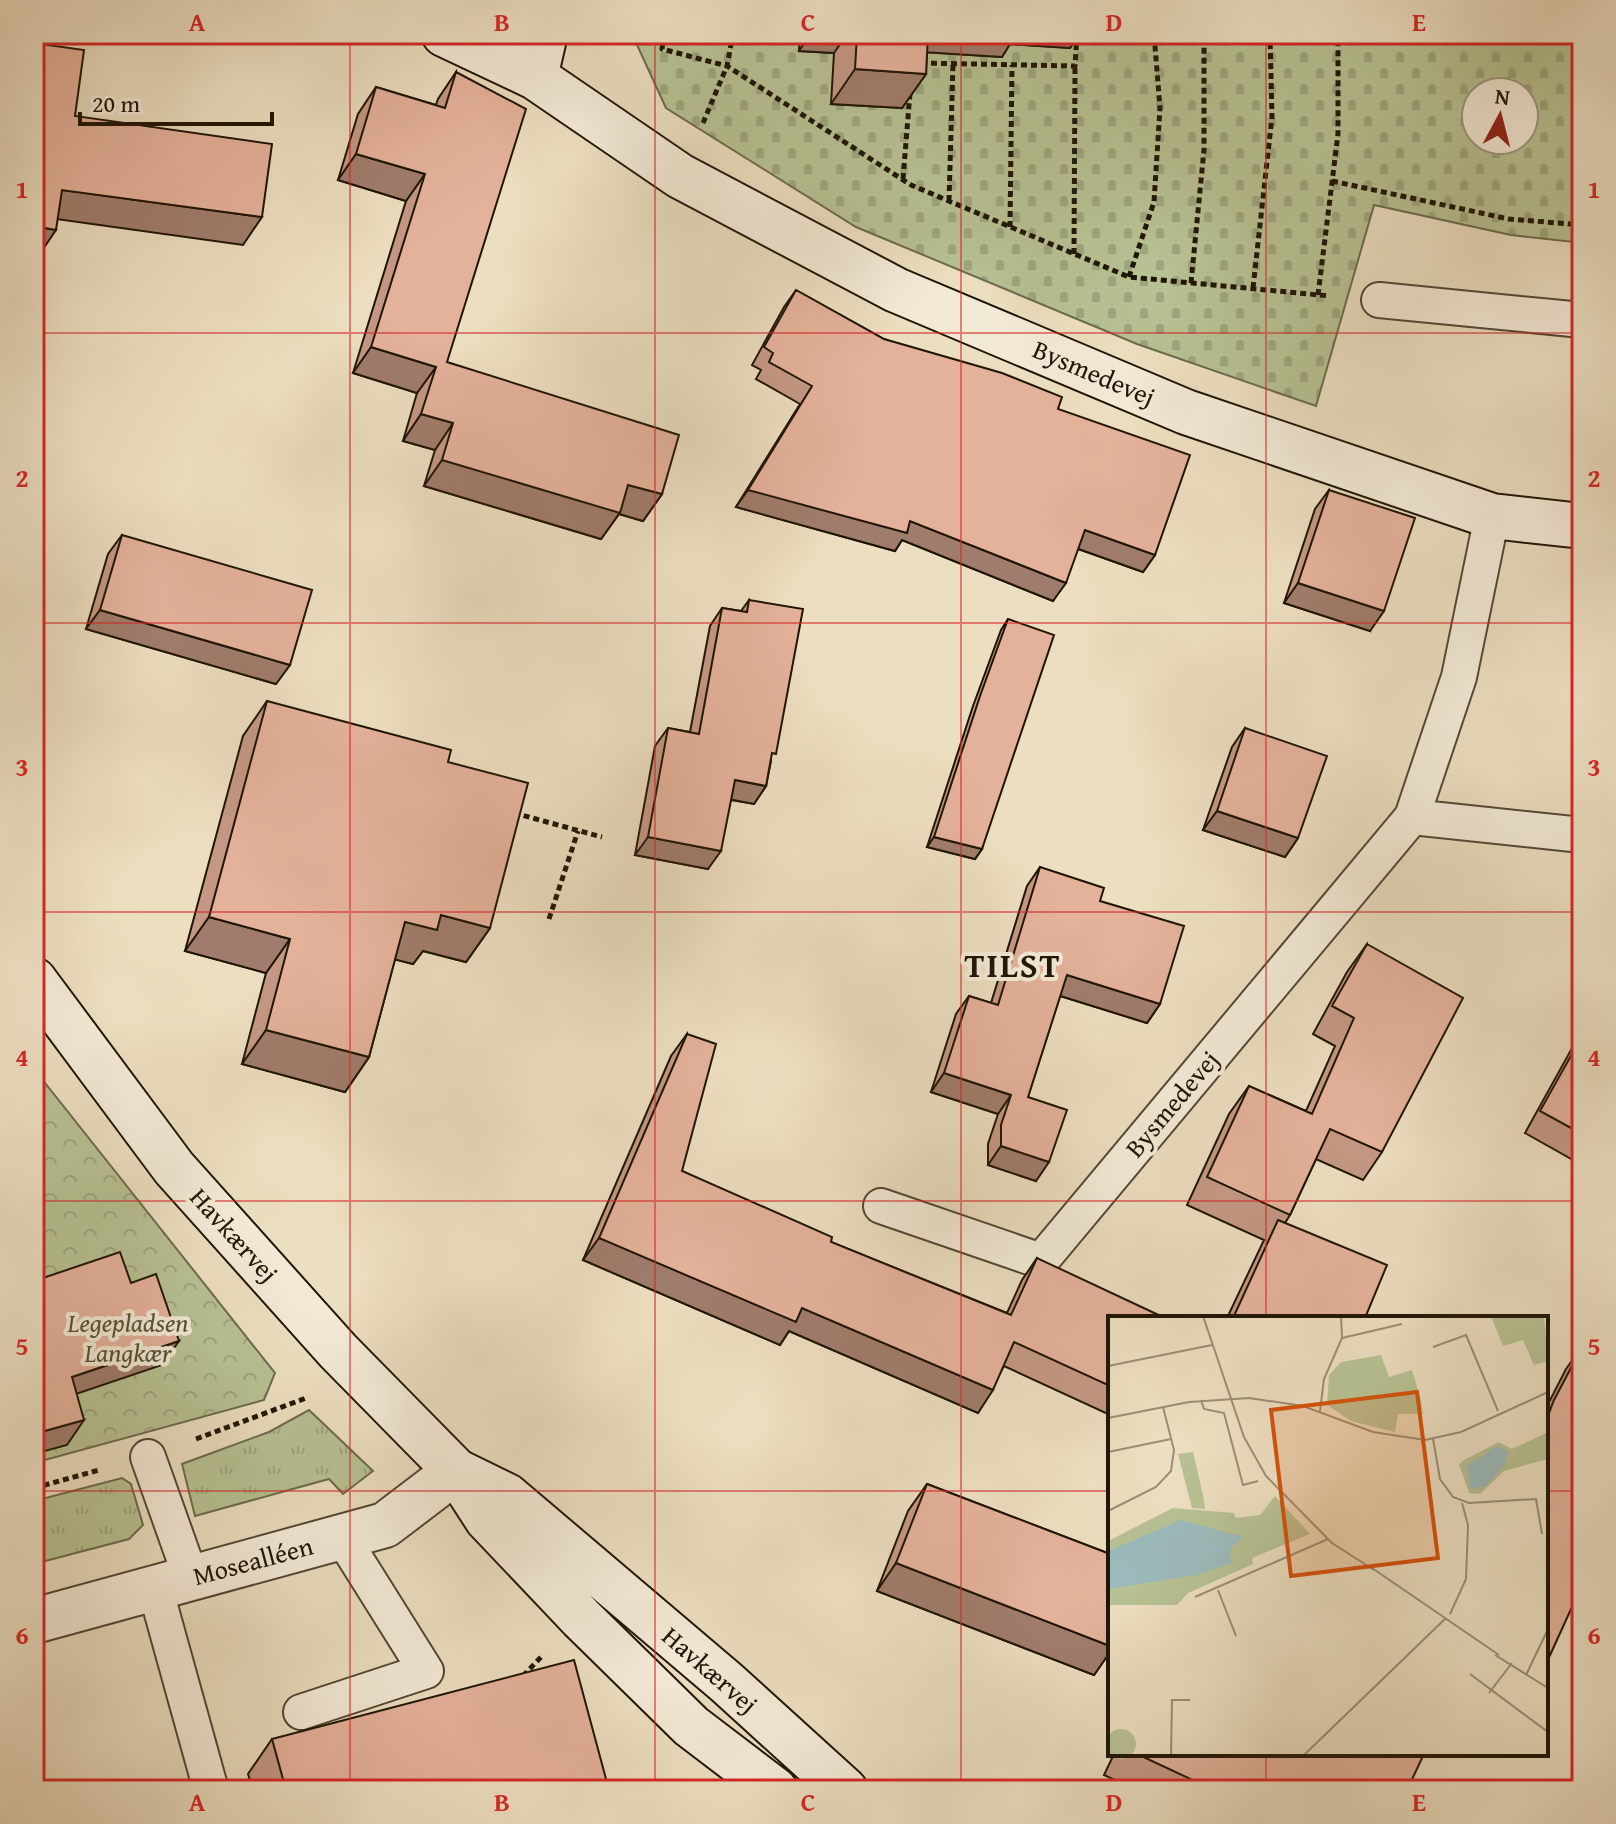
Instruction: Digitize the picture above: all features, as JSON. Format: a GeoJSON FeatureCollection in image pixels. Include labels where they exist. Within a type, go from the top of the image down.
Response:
{"type":"FeatureCollection","features":[{"type":"Feature","properties":{"kind":"street","name":"Bysmedevej"},"geometry":{"type":"LineString","coordinates":[[444,34],[535,77],[680,176],[896,290],[1186,412],[1492,516]]}},
{"type":"Feature","properties":{"kind":"street"},"geometry":{"type":"LineString","coordinates":[[535,77],[545,34]]}},
{"type":"Feature","properties":{"kind":"street"},"geometry":{"type":"LineString","coordinates":[[1492,516],[1582,526]]}},
{"type":"Feature","properties":{"kind":"street","name":"Havkærvej"},"geometry":{"type":"LineString","coordinates":[[34,980],[174,1168],[338,1351],[456,1471],[487,1519],[581,1618],[691,1726],[775,1790]]}},
{"type":"Feature","properties":{"kind":"street","name":"Havkærvej"},"geometry":{"type":"LineString","coordinates":[[456,1471],[507,1496],[726,1682],[843,1789]]}},
{"type":"Feature","properties":{"kind":"street","name":"Mosealléen"},"geometry":{"type":"LineString","coordinates":[[34,1621],[385,1525],[456,1471]]}},
{"type":"Feature","properties":{"kind":"lane"},"geometry":{"type":"LineString","coordinates":[[1379,300],[1582,320]]}},
{"type":"Feature","properties":{"kind":"lane","name":"Bysmedevej"},"geometry":{"type":"LineString","coordinates":[[881,1206],[1041,1261],[1412,817],[1459,677],[1492,516]]}},
{"type":"Feature","properties":{"kind":"lane"},"geometry":{"type":"LineString","coordinates":[[1412,817],[1582,835]]}},
{"type":"Feature","properties":{"kind":"lane"},"geometry":{"type":"LineString","coordinates":[[148,1457],[211,1790]]}},
{"type":"Feature","properties":{"kind":"lane"},"geometry":{"type":"LineString","coordinates":[[301,1712],[426,1671],[342,1537]]}},
{"type":"Feature","properties":{"kind":"path"},"geometry":{"type":"LineString","coordinates":[[664,34],[662,49],[727,66],[903,179],[1129,277],[1379,300]]}},
{"type":"Feature","properties":{"kind":"path"},"geometry":{"type":"LineString","coordinates":[[680,176],[727,66],[733,34]]}},
{"type":"Feature","properties":{"kind":"path"},"geometry":{"type":"LineString","coordinates":[[1074,254],[1077,34]]}},
{"type":"Feature","properties":{"kind":"path"},"geometry":{"type":"LineString","coordinates":[[1129,277],[1154,202],[1160,108],[1154,34]]}},
{"type":"Feature","properties":{"kind":"path"},"geometry":{"type":"LineString","coordinates":[[1191,283],[1204,150],[1204,34]]}},
{"type":"Feature","properties":{"kind":"path"},"geometry":{"type":"LineString","coordinates":[[1253,288],[1272,117],[1270,34]]}},
{"type":"Feature","properties":{"kind":"path"},"geometry":{"type":"LineString","coordinates":[[1318,295],[1338,134],[1338,34]]}},
{"type":"Feature","properties":{"kind":"path"},"geometry":{"type":"LineString","coordinates":[[913,63],[1075,66]]}},
{"type":"Feature","properties":{"kind":"path"},"geometry":{"type":"LineString","coordinates":[[949,201],[953,64]]}},
{"type":"Feature","properties":{"kind":"path"},"geometry":{"type":"LineString","coordinates":[[1010,227],[1012,65]]}},
{"type":"Feature","properties":{"kind":"path"},"geometry":{"type":"LineString","coordinates":[[903,179],[910,92]]}},
{"type":"Feature","properties":{"kind":"path"},"geometry":{"type":"LineString","coordinates":[[1332,181],[1509,219],[1582,225]]}},
{"type":"Feature","properties":{"kind":"path"},"geometry":{"type":"LineString","coordinates":[[511,812],[602,837]]}},
{"type":"Feature","properties":{"kind":"path"},"geometry":{"type":"LineString","coordinates":[[549,919],[578,831]]}},
{"type":"Feature","properties":{"kind":"path"},"geometry":{"type":"LineString","coordinates":[[519,1680],[581,1618]]}},
{"type":"Feature","properties":{"kind":"green space"},"geometry":{"type":"Polygon","coordinates":[[[632,34],[1582,34],[1582,243],[1511,235],[1374,205],[1316,406],[1137,344],[856,227],[666,108],[632,34]]]}},
{"type":"Feature","properties":{"kind":"green space","name":"Legepladsen Langkær"},"geometry":{"type":"Polygon","coordinates":[[[34,1069],[275,1373],[264,1400],[34,1463],[34,1069]]]}},
{"type":"Feature","properties":{"kind":"green space"},"geometry":{"type":"Polygon","coordinates":[[[309,1410],[373,1471],[343,1494],[329,1479],[195,1516],[182,1464],[269,1432],[309,1410]]]}},
{"type":"Feature","properties":{"kind":"green space"},"geometry":{"type":"Polygon","coordinates":[[[122,1478],[131,1484],[143,1525],[129,1539],[34,1564],[34,1501],[122,1478]]]}},
{"type":"Feature","properties":{"kind":"building"},"geometry":{"type":"Polygon","coordinates":[[[857,34],[928,34],[926,74],[855,69],[857,34]]]}},
{"type":"Feature","properties":{"kind":"building"},"geometry":{"type":"Polygon","coordinates":[[[34,43],[84,50],[75,116],[272,144],[262,217],[62,190],[56,230],[34,226],[34,43]]]}},
{"type":"Feature","properties":{"kind":"building"},"geometry":{"type":"Polygon","coordinates":[[[456,72],[526,109],[447,362],[679,435],[662,494],[628,485],[620,513],[442,460],[453,423],[421,414],[436,367],[371,347],[425,174],[356,154],[376,87],[445,108],[456,72]]]}},
{"type":"Feature","properties":{"kind":"building"},"geometry":{"type":"Polygon","coordinates":[[[796,290],[884,339],[1002,373],[1062,397],[1058,409],[1190,455],[1155,555],[1085,530],[1066,583],[910,521],[907,533],[748,490],[812,386],[769,362],[773,353],[764,347],[796,290]]]}},
{"type":"Feature","properties":{"kind":"building"},"geometry":{"type":"Polygon","coordinates":[[[1329,490],[1415,518],[1384,611],[1298,583],[1329,490]]]}},
{"type":"Feature","properties":{"kind":"building"},"geometry":{"type":"Polygon","coordinates":[[[122,535],[312,590],[290,665],[100,610],[122,535]]]}},
{"type":"Feature","properties":{"kind":"building"},"geometry":{"type":"Polygon","coordinates":[[[749,600],[803,609],[776,754],[772,753],[766,786],[735,780],[721,851],[648,837],[668,728],[699,734],[722,608],[747,612],[749,600]]]}},
{"type":"Feature","properties":{"kind":"building"},"geometry":{"type":"Polygon","coordinates":[[[1008,619],[1054,635],[982,849],[934,837],[1008,619]]]}},
{"type":"Feature","properties":{"kind":"building"},"geometry":{"type":"Polygon","coordinates":[[[267,701],[451,750],[448,762],[528,783],[490,928],[441,915],[437,930],[405,922],[369,1057],[266,1030],[290,939],[209,917],[267,701]]]}},
{"type":"Feature","properties":{"kind":"building"},"geometry":{"type":"Polygon","coordinates":[[[1245,728],[1327,756],[1298,838],[1217,811],[1245,728]]]}},
{"type":"Feature","properties":{"kind":"building"},"geometry":{"type":"Polygon","coordinates":[[[1040,867],[1104,888],[1100,901],[1184,926],[1160,1004],[1067,975],[1028,1097],[1067,1110],[1049,1162],[1001,1146],[1001,1125],[1011,1095],[944,1073],[969,996],[998,1005],[1040,867]]]}},
{"type":"Feature","properties":{"kind":"building"},"geometry":{"type":"Polygon","coordinates":[[[1367,944],[1463,998],[1382,1152],[1330,1129],[1290,1215],[1207,1177],[1249,1086],[1312,1114],[1354,1018],[1332,1006],[1367,944]]]}},
{"type":"Feature","properties":{"kind":"building"},"geometry":{"type":"Polygon","coordinates":[[[687,1034],[716,1044],[682,1171],[832,1237],[831,1242],[1011,1315],[1037,1258],[1161,1316],[1108,1316],[1108,1385],[1014,1342],[993,1390],[802,1308],[796,1322],[599,1238],[687,1034]]]}},
{"type":"Feature","properties":{"kind":"building"},"geometry":{"type":"Polygon","coordinates":[[[1582,1036],[1582,1134],[1540,1111],[1582,1036]]]}},
{"type":"Feature","properties":{"kind":"building"},"geometry":{"type":"Polygon","coordinates":[[[1278,1220],[1387,1265],[1366,1316],[1234,1316],[1278,1220]]]}},
{"type":"Feature","properties":{"kind":"building"},"geometry":{"type":"Polygon","coordinates":[[[120,1252],[131,1283],[156,1274],[179,1341],[72,1377],[84,1420],[34,1434],[34,1281],[120,1252]]]}},
{"type":"Feature","properties":{"kind":"building"},"geometry":{"type":"Polygon","coordinates":[[[1582,1347],[1582,1585],[1548,1660],[1548,1416],[1582,1347]]]}},
{"type":"Feature","properties":{"kind":"building"},"geometry":{"type":"Polygon","coordinates":[[[927,1484],[1108,1553],[1108,1645],[896,1563],[927,1484]]]}},
{"type":"Feature","properties":{"kind":"building"},"geometry":{"type":"Polygon","coordinates":[[[574,1660],[609,1790],[286,1790],[272,1739],[574,1660]]]}},
{"type":"Feature","properties":{"kind":"building"},"geometry":{"type":"Polygon","coordinates":[[[1141,1756],[1423,1756],[1407,1790],[1214,1790],[1141,1756]]]}},
{"type":"Feature","properties":{"kind":"district","name":"TILST"},"geometry":{"type":"Point","coordinates":[1013,965]}}]}
